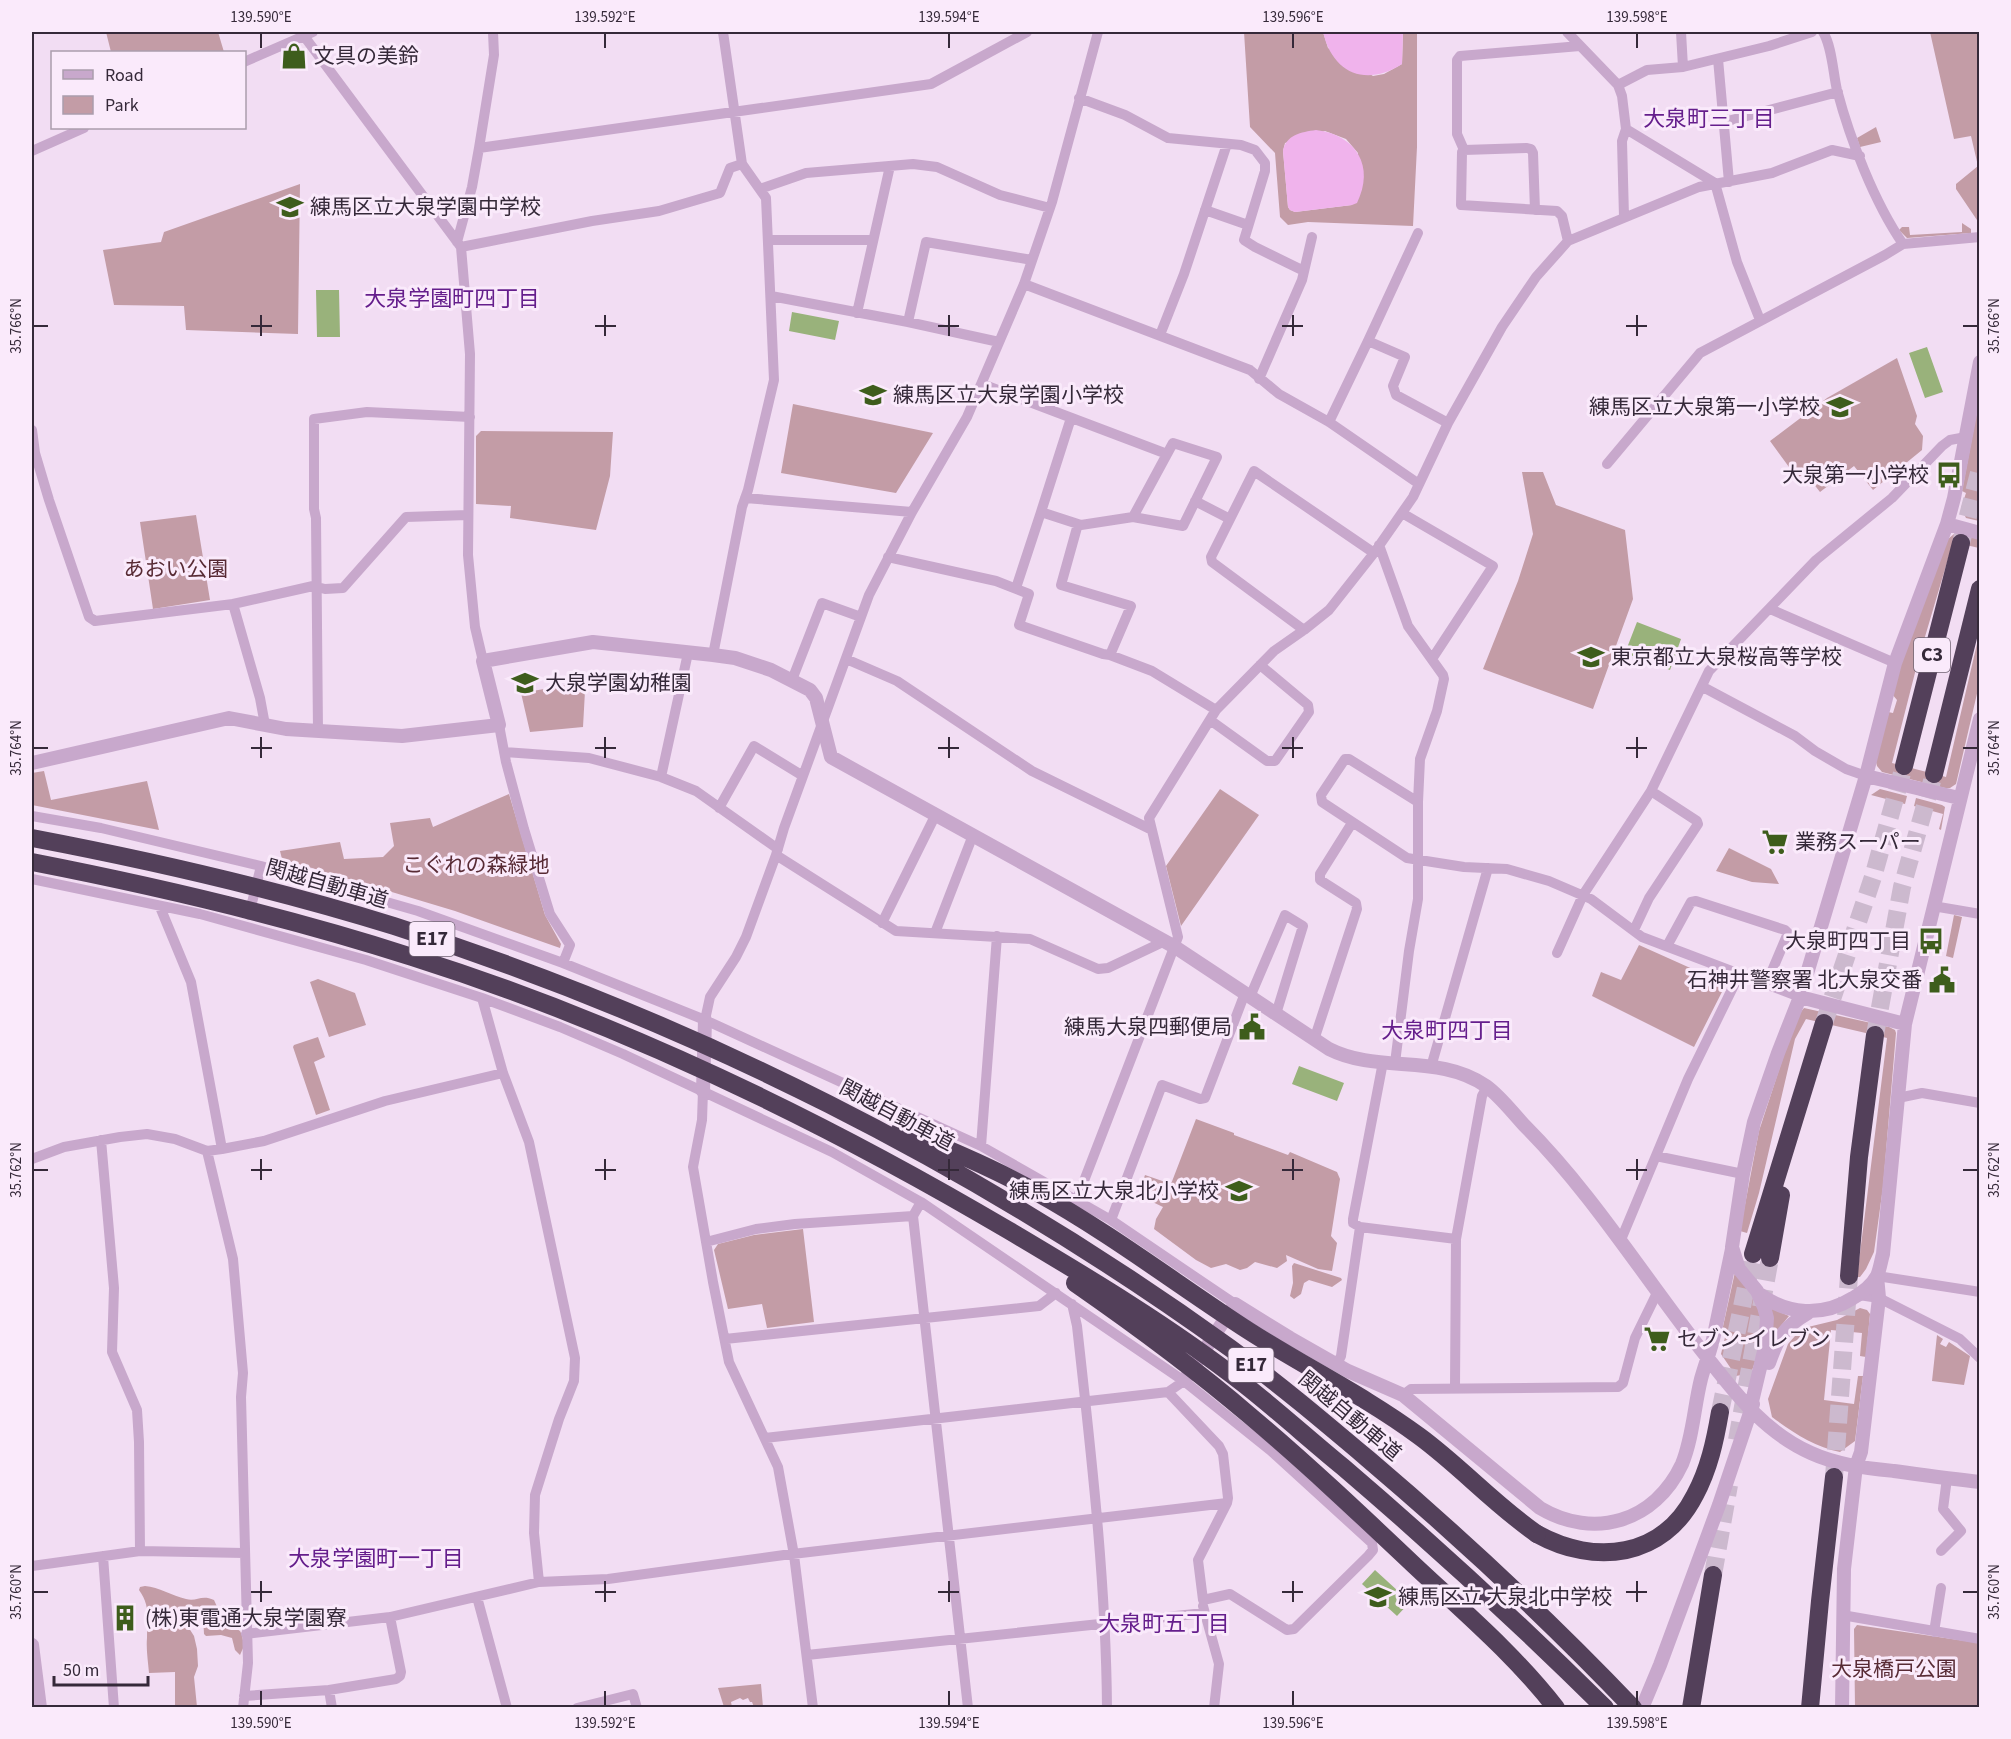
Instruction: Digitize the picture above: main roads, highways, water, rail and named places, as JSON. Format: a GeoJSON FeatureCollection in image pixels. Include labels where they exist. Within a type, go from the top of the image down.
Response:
{"type":"FeatureCollection","features":[{"type":"Feature","properties":{"kind":"highway","name":"C3"},"geometry":{"type":"LineString","coordinates":[[1904,766],[1961,543]]}},
{"type":"Feature","properties":{"kind":"highway","name":"C3"},"geometry":{"type":"LineString","coordinates":[[1934,774],[1980,589]]}},
{"type":"Feature","properties":{"kind":"highway","name":"関越自動車道"},"geometry":{"type":"LineString","coordinates":[[32,838],[234,882],[320,904],[459,948],[666,1028],[814,1096],[1008,1202],[1120,1272],[1232,1350],[1343,1438],[1426,1509],[1506,1581],[1633,1707]]}},
{"type":"Feature","properties":{"kind":"highway","name":"関越自動車道"},"geometry":{"type":"LineString","coordinates":[[32,862],[257,912],[413,957],[613,1031],[791,1112],[889,1173],[975,1211],[1106,1290],[1244,1384],[1472,1580],[1605,1707]]}},
{"type":"Feature","properties":{"kind":"highway"},"geometry":{"type":"LineString","coordinates":[[1762,1256],[1794,1118],[1824,1023]]}},
{"type":"Feature","properties":{"kind":"highway"},"geometry":{"type":"LineString","coordinates":[[1849,1276],[1859,1157],[1875,1035]]}},
{"type":"Feature","properties":{"kind":"highway"},"geometry":{"type":"LineString","coordinates":[[814,1096],[941,1147],[1035,1191],[1089,1224],[1250,1332],[1401,1423],[1457,1467],[1510,1514],[1537,1534],[1565,1547],[1578,1551],[1603,1553],[1625,1551],[1656,1538],[1674,1524],[1695,1496],[1710,1460],[1720,1412]]}},
{"type":"Feature","properties":{"kind":"highway"},"geometry":{"type":"LineString","coordinates":[[889,1173],[1076,1284],[1175,1356],[1248,1414],[1339,1495],[1465,1613],[1556,1707]]}},
{"type":"Feature","properties":{"kind":"highway"},"geometry":{"type":"LineString","coordinates":[[1810,1707],[1834,1477]]}},
{"type":"Feature","properties":{"kind":"highway"},"geometry":{"type":"LineString","coordinates":[[1691,1707],[1713,1575]]}},
{"type":"Feature","properties":{"kind":"highway"},"geometry":{"type":"LineString","coordinates":[[1820,1601],[1823,1707]]}},
{"type":"Feature","properties":{"kind":"tunnel"},"geometry":{"type":"LineString","coordinates":[[1961,543],[1980,469]]}},
{"type":"Feature","properties":{"kind":"tunnel"},"geometry":{"type":"LineString","coordinates":[[1824,1023],[1873,877],[1904,766]]}},
{"type":"Feature","properties":{"kind":"tunnel"},"geometry":{"type":"LineString","coordinates":[[1875,1035],[1902,887],[1934,774]]}},
{"type":"Feature","properties":{"kind":"tunnel"},"geometry":{"type":"LineString","coordinates":[[1720,1412],[1753,1254]]}},
{"type":"Feature","properties":{"kind":"tunnel"},"geometry":{"type":"LineString","coordinates":[[1737,1440],[1770,1258]]}},
{"type":"Feature","properties":{"kind":"tunnel"},"geometry":{"type":"LineString","coordinates":[[1834,1477],[1849,1276]]}},
{"type":"Feature","properties":{"kind":"tunnel"},"geometry":{"type":"LineString","coordinates":[[1713,1575],[1729,1485]]}},
{"type":"Feature","properties":{"kind":"place","name":"文具の美鈴"},"geometry":{"type":"Point","coordinates":[294,56]}},
{"type":"Feature","properties":{"kind":"place","name":"練馬区立大泉学園中学校"},"geometry":{"type":"Point","coordinates":[290,207]}},
{"type":"Feature","properties":{"kind":"place","name":"練馬区立大泉学園小学校"},"geometry":{"type":"Point","coordinates":[873,395]}},
{"type":"Feature","properties":{"kind":"place","name":"練馬区立大泉第一小学校"},"geometry":{"type":"Point","coordinates":[1840,407]}},
{"type":"Feature","properties":{"kind":"place","name":"大泉第一小学校"},"geometry":{"type":"Point","coordinates":[1949,475]}},
{"type":"Feature","properties":{"kind":"place","name":"東京都立大泉桜高等学校"},"geometry":{"type":"Point","coordinates":[1591,657]}},
{"type":"Feature","properties":{"kind":"place","name":"大泉学園幼稚園"},"geometry":{"type":"Point","coordinates":[525,683]}},
{"type":"Feature","properties":{"kind":"place","name":"業務スーパー"},"geometry":{"type":"Point","coordinates":[1775,842]}},
{"type":"Feature","properties":{"kind":"place","name":"大泉町四丁目"},"geometry":{"type":"Point","coordinates":[1931,941]}},
{"type":"Feature","properties":{"kind":"place","name":"石神井警察署 北大泉交番"},"geometry":{"type":"Point","coordinates":[1942,980]}},
{"type":"Feature","properties":{"kind":"place","name":"練馬大泉四郵便局"},"geometry":{"type":"Point","coordinates":[1252,1027]}},
{"type":"Feature","properties":{"kind":"place","name":"練馬区立大泉北小学校"},"geometry":{"type":"Point","coordinates":[1239,1191]}},
{"type":"Feature","properties":{"kind":"place","name":"セブン-イレブン"},"geometry":{"type":"Point","coordinates":[1657,1339]}},
{"type":"Feature","properties":{"kind":"place","name":"練馬区立 大泉北中学校"},"geometry":{"type":"Point","coordinates":[1378,1597]}},
{"type":"Feature","properties":{"kind":"place","name":"(株)東電通大泉学園寮"},"geometry":{"type":"Point","coordinates":[125,1618]}},
{"type":"Feature","properties":{"kind":"district","name":"大泉町三丁目"},"geometry":{"type":"Point","coordinates":[1709,119]}},
{"type":"Feature","properties":{"kind":"district","name":"大泉学園町四丁目"},"geometry":{"type":"Point","coordinates":[452,299]}},
{"type":"Feature","properties":{"kind":"district","name":"大泉町四丁目"},"geometry":{"type":"Point","coordinates":[1447,1031]}},
{"type":"Feature","properties":{"kind":"district","name":"大泉学園町一丁目"},"geometry":{"type":"Point","coordinates":[376,1559]}},
{"type":"Feature","properties":{"kind":"district","name":"大泉町五丁目"},"geometry":{"type":"Point","coordinates":[1164,1624]}},
{"type":"Feature","properties":{"kind":"park label","name":"あおい公園"},"geometry":{"type":"Point","coordinates":[176,569]}},
{"type":"Feature","properties":{"kind":"park label","name":"こぐれの森緑地"},"geometry":{"type":"Point","coordinates":[476,865]}},
{"type":"Feature","properties":{"kind":"park label","name":"大泉橋戸公園"},"geometry":{"type":"Point","coordinates":[1894,1669]}}]}
